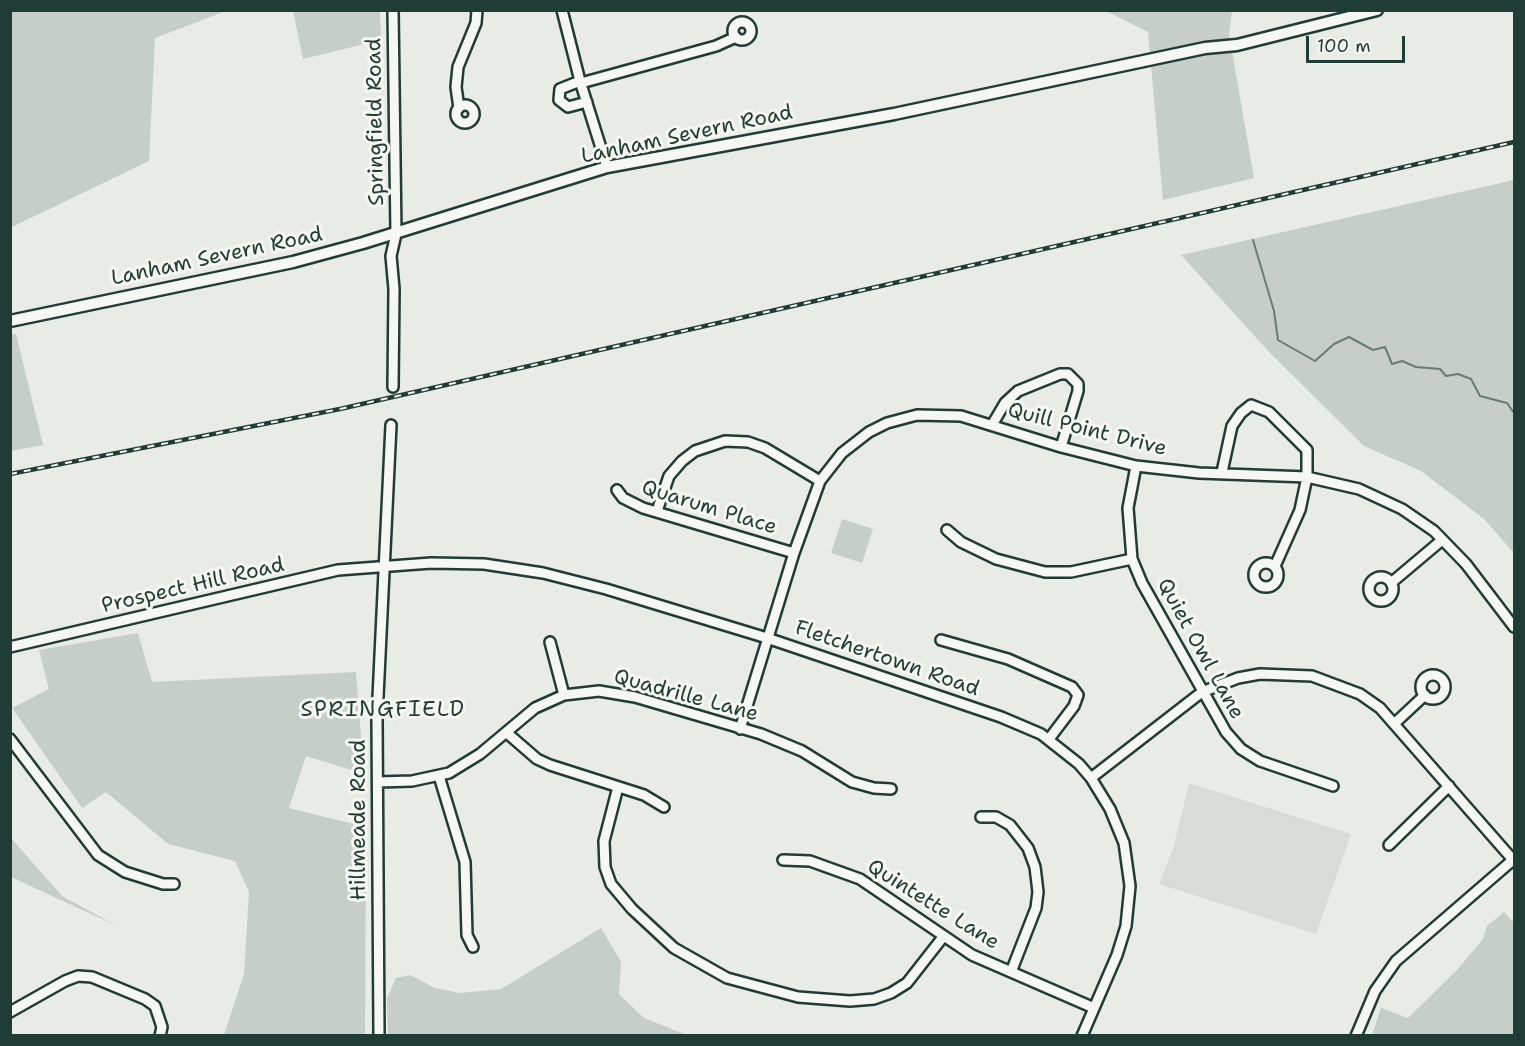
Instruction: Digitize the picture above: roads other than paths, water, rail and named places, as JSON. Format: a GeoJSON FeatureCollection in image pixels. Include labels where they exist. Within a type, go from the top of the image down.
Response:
{"type":"FeatureCollection","features":[{"type":"Feature","properties":{"kind":"main road","name":"Lanham Severn Road"},"geometry":{"type":"LineString","coordinates":[[10,321],[258,271],[396,234],[607,167],[894,114],[1205,48],[1238,45],[1349,14],[1377,10]]}},
{"type":"Feature","properties":{"kind":"street","name":"Springfield Road"},"geometry":{"type":"LineString","coordinates":[[393,10],[396,234]]}},
{"type":"Feature","properties":{"kind":"street"},"geometry":{"type":"LineString","coordinates":[[459,108],[456,77],[476,23],[477,10]]}},
{"type":"Feature","properties":{"kind":"street"},"geometry":{"type":"LineString","coordinates":[[562,10],[607,167]]}},
{"type":"Feature","properties":{"kind":"street"},"geometry":{"type":"LineString","coordinates":[[587,102],[568,107],[559,100],[560,89],[716,46],[736,38]]}},
{"type":"Feature","properties":{"kind":"street"},"geometry":{"type":"LineString","coordinates":[[393,387],[394,289],[391,256],[396,234]]}},
{"type":"Feature","properties":{"kind":"street"},"geometry":{"type":"LineString","coordinates":[[992,425],[1005,403],[1018,391],[1060,374],[1068,374],[1076,380],[1078,391],[1061,447]]}},
{"type":"Feature","properties":{"kind":"street"},"geometry":{"type":"LineString","coordinates":[[1222,472],[1232,426],[1245,408],[1256,405],[1269,412],[1303,443],[1309,456],[1307,477],[1296,520],[1275,566]]}},
{"type":"Feature","properties":{"kind":"street","name":"Quill Point Drive"},"geometry":{"type":"LineString","coordinates":[[740,729],[794,553],[820,481],[831,464],[850,446],[869,432],[897,419],[948,415],[992,425],[1061,447],[1136,466],[1307,477],[1338,483],[1386,501],[1414,516],[1466,564],[1515,627]]}},
{"type":"Feature","properties":{"kind":"street","name":"Hillmeade Road"},"geometry":{"type":"LineString","coordinates":[[379,1035],[377,718],[391,425]]}},
{"type":"Feature","properties":{"kind":"street"},"geometry":{"type":"LineString","coordinates":[[657,511],[669,476],[682,461],[695,451],[725,441],[748,442],[765,448],[820,481]]}},
{"type":"Feature","properties":{"kind":"street","name":"Quiet Owl Lane"},"geometry":{"type":"LineString","coordinates":[[1136,466],[1128,508],[1132,559],[1142,583],[1226,732],[1241,749],[1260,761],[1333,786]]}},
{"type":"Feature","properties":{"kind":"street","name":"Quarum Place"},"geometry":{"type":"LineString","coordinates":[[617,490],[630,502],[794,553]]}},
{"type":"Feature","properties":{"kind":"street"},"geometry":{"type":"LineString","coordinates":[[947,530],[960,542],[996,559],[1045,572],[1071,572],[1132,559]]}},
{"type":"Feature","properties":{"kind":"street"},"geometry":{"type":"LineString","coordinates":[[1391,583],[1442,540]]}},
{"type":"Feature","properties":{"kind":"street","name":"Fletchertown Road"},"geometry":{"type":"LineString","coordinates":[[385,567],[459,563],[543,573],[767,638],[1001,717],[1049,739],[1091,778],[1120,830],[1130,886],[1123,938],[1082,1035]]}},
{"type":"Feature","properties":{"kind":"street","name":"Prospect Hill Road"},"geometry":{"type":"LineString","coordinates":[[10,647],[316,574],[385,567]]}},
{"type":"Feature","properties":{"kind":"street"},"geometry":{"type":"LineString","coordinates":[[941,640],[1008,659],[1072,687],[1078,695],[1074,706],[1049,739]]}},
{"type":"Feature","properties":{"kind":"street"},"geometry":{"type":"LineString","coordinates":[[550,642],[564,696]]}},
{"type":"Feature","properties":{"kind":"street"},"geometry":{"type":"LineString","coordinates":[[1091,778],[1202,692],[1238,678],[1260,674],[1312,676],[1360,694],[1395,723],[1514,860],[1396,961],[1375,991],[1356,1035]]}},
{"type":"Feature","properties":{"kind":"street","name":"Quadrille Lane"},"geometry":{"type":"LineString","coordinates":[[378,782],[412,781],[439,776],[460,768],[507,733],[526,714],[564,696],[589,691],[621,693],[740,729],[802,751],[852,782],[874,788],[891,789]]}},
{"type":"Feature","properties":{"kind":"street"},"geometry":{"type":"LineString","coordinates":[[1395,723],[1425,695]]}},
{"type":"Feature","properties":{"kind":"street"},"geometry":{"type":"LineString","coordinates":[[507,733],[537,759],[569,773],[644,795],[664,807]]}},
{"type":"Feature","properties":{"kind":"street"},"geometry":{"type":"LineString","coordinates":[[10,739],[98,855],[125,872],[163,884],[174,884]]}},
{"type":"Feature","properties":{"kind":"street"},"geometry":{"type":"LineString","coordinates":[[439,776],[465,862],[467,935],[473,947]]}},
{"type":"Feature","properties":{"kind":"street"},"geometry":{"type":"LineString","coordinates":[[1389,845],[1449,786]]}},
{"type":"Feature","properties":{"kind":"street"},"geometry":{"type":"LineString","coordinates":[[618,787],[604,841],[605,867],[611,884],[632,909],[674,948],[727,978],[798,997],[850,1001],[874,999],[891,993],[907,983],[943,937]]}},
{"type":"Feature","properties":{"kind":"street"},"geometry":{"type":"LineString","coordinates":[[981,817],[996,817],[1010,825],[1028,848],[1035,867],[1038,892],[1036,908],[1011,972]]}},
{"type":"Feature","properties":{"kind":"street","name":"Quintette Lane"},"geometry":{"type":"LineString","coordinates":[[783,860],[810,861],[860,879],[887,895],[943,937],[972,955],[1094,1008]]}},
{"type":"Feature","properties":{"kind":"street"},"geometry":{"type":"LineString","coordinates":[[10,1012],[65,981],[78,976],[92,978],[146,999],[155,1006],[162,1027],[160,1035]]}},
{"type":"Feature","properties":{"kind":"waterway"},"geometry":{"type":"LineString","coordinates":[[1253,240],[1274,311],[1278,340],[1315,361],[1334,344],[1349,337],[1373,350],[1385,347],[1392,364],[1402,361],[1416,367],[1440,369],[1446,376],[1458,374],[1471,379],[1480,396],[1507,403],[1514,413]]}},
{"type":"Feature","properties":{"kind":"railway"},"geometry":{"type":"LineString","coordinates":[[10,474],[340,409],[1514,142]]}},
{"type":"Feature","properties":{"kind":"district","name":"SPRINGFIELD"},"geometry":{"type":"Point","coordinates":[383,710]}}]}
